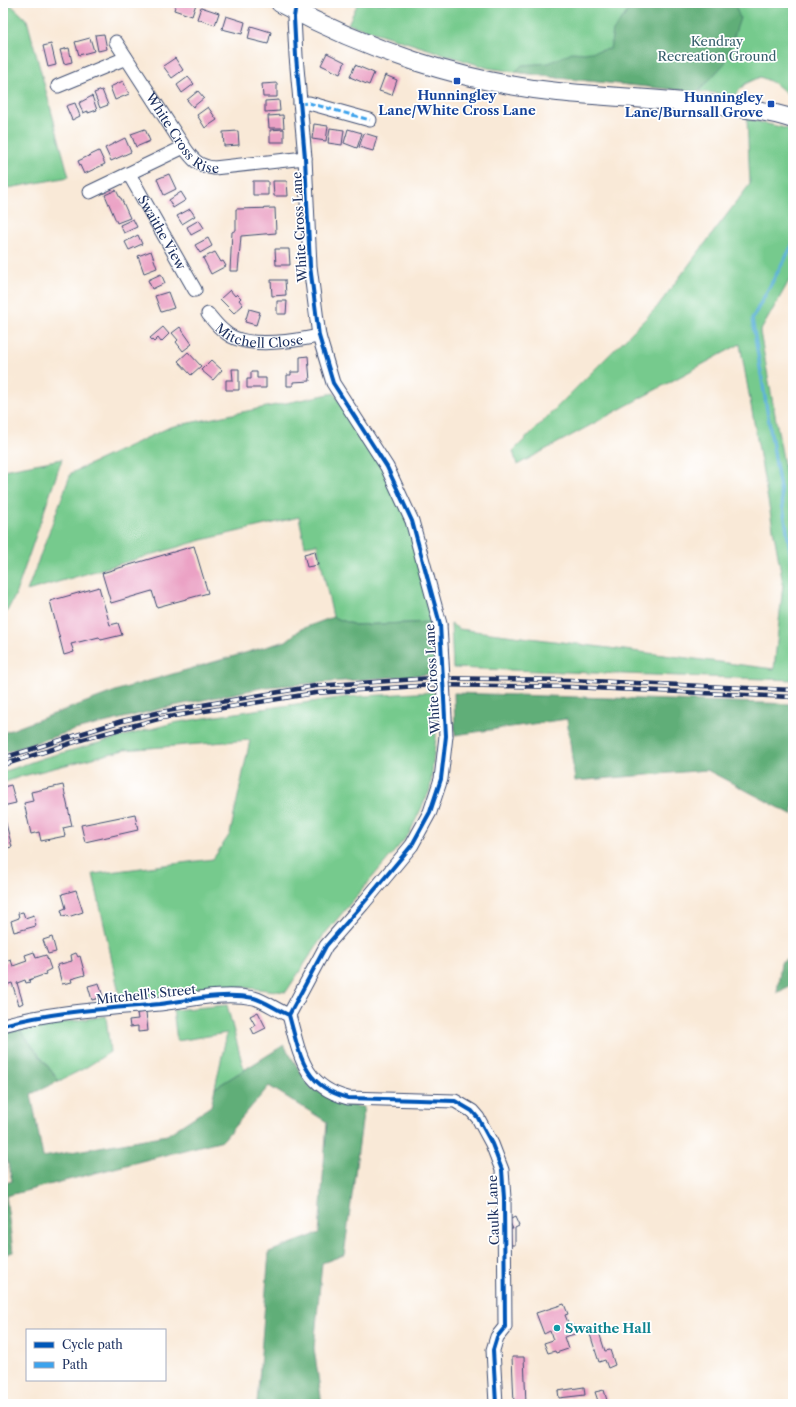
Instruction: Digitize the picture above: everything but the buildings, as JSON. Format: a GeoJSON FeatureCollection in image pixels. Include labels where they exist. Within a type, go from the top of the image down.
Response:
{"type":"FeatureCollection","features":[{"type":"Feature","properties":{"kind":"main road"},"geometry":{"type":"LineString","coordinates":[[287,7],[355,39],[406,58],[473,77],[557,92],[679,102],[761,111],[793,119]]}},
{"type":"Feature","properties":{"kind":"street","name":"White Cross Lane"},"geometry":{"type":"LineString","coordinates":[[287,7],[294,18],[305,158],[310,266],[319,336],[333,383],[387,468],[412,521],[440,624],[446,736],[441,780],[430,812],[412,845],[326,946],[289,1015]]}},
{"type":"Feature","properties":{"kind":"street","name":"White Cross Rise"},"geometry":{"type":"LineString","coordinates":[[116,42],[184,147],[200,165],[214,168],[305,158]]}},
{"type":"Feature","properties":{"kind":"street"},"geometry":{"type":"LineString","coordinates":[[58,86],[126,58]]}},
{"type":"Feature","properties":{"kind":"street"},"geometry":{"type":"LineString","coordinates":[[300,104],[309,103],[370,120]]}},
{"type":"Feature","properties":{"kind":"street"},"geometry":{"type":"LineString","coordinates":[[90,192],[184,147]]}},
{"type":"Feature","properties":{"kind":"street","name":"Swaithe View"},"geometry":{"type":"LineString","coordinates":[[129,174],[195,290]]}},
{"type":"Feature","properties":{"kind":"street","name":"Mitchell Close"},"geometry":{"type":"LineString","coordinates":[[208,314],[225,333],[247,342],[264,343],[319,336]]}},
{"type":"Feature","properties":{"kind":"street","name":"Mitchell's Street"},"geometry":{"type":"LineString","coordinates":[[3,1025],[72,1011],[230,995],[255,999],[289,1015]]}},
{"type":"Feature","properties":{"kind":"street","name":"Caulk Lane"},"geometry":{"type":"LineString","coordinates":[[289,1015],[300,1054],[315,1081],[326,1090],[348,1098],[455,1101],[472,1111],[483,1126],[502,1170],[504,1198],[505,1327],[497,1337],[493,1350],[496,1404]]}},
{"type":"Feature","properties":{"kind":"green space"},"geometry":{"type":"Polygon","coordinates":[[[3,3],[9,3],[27,20],[69,177],[3,189],[3,3]]]}},
{"type":"Feature","properties":{"kind":"green space","name":"Kendray Recreation Ground"},"geometry":{"type":"Polygon","coordinates":[[[358,3],[793,3],[793,102],[779,86],[760,77],[745,84],[735,95],[559,78],[488,68],[348,24],[358,3]]]}},
{"type":"Feature","properties":{"kind":"green space"},"geometry":{"type":"Polygon","coordinates":[[[634,3],[734,3],[740,18],[725,63],[698,92],[515,72],[522,65],[549,63],[572,52],[584,53],[610,49],[613,31],[634,3]]]}},
{"type":"Feature","properties":{"kind":"green space"},"geometry":{"type":"Polygon","coordinates":[[[747,119],[793,130],[793,274],[760,332],[793,514],[793,680],[453,668],[451,624],[459,629],[774,669],[783,584],[740,344],[517,465],[513,451],[657,307],[750,184],[747,119]]]}},
{"type":"Feature","properties":{"kind":"green space"},"geometry":{"type":"Polygon","coordinates":[[[334,393],[384,468],[409,524],[433,622],[355,625],[333,617],[317,544],[305,546],[299,517],[202,540],[27,591],[71,473],[170,427],[334,393]]]}},
{"type":"Feature","properties":{"kind":"green space"},"geometry":{"type":"Polygon","coordinates":[[[62,459],[15,596],[3,619],[3,470],[62,459]]]}},
{"type":"Feature","properties":{"kind":"green space"},"geometry":{"type":"Polygon","coordinates":[[[333,617],[355,625],[433,622],[434,674],[266,687],[164,708],[75,730],[3,753],[3,733],[121,689],[286,641],[301,629],[333,617]]]}},
{"type":"Feature","properties":{"kind":"green space"},"geometry":{"type":"Polygon","coordinates":[[[434,692],[436,737],[430,790],[409,834],[323,936],[286,992],[239,987],[121,1002],[93,874],[213,859],[230,834],[250,740],[124,750],[19,777],[3,783],[3,772],[43,758],[173,723],[346,697],[434,692]]]}},
{"type":"Feature","properties":{"kind":"green space"},"geometry":{"type":"Polygon","coordinates":[[[454,693],[793,704],[793,815],[707,770],[575,781],[567,719],[455,735],[454,693]]]}},
{"type":"Feature","properties":{"kind":"green space"},"geometry":{"type":"Polygon","coordinates":[[[793,955],[793,984],[777,993],[781,962],[793,955]]]}},
{"type":"Feature","properties":{"kind":"green space"},"geometry":{"type":"Polygon","coordinates":[[[227,1005],[244,1070],[215,1088],[227,1033],[177,1041],[173,1010],[227,1005]]]}},
{"type":"Feature","properties":{"kind":"green space"},"geometry":{"type":"Polygon","coordinates":[[[106,1016],[110,1052],[85,1068],[59,1081],[19,1029],[106,1016]]]}},
{"type":"Feature","properties":{"kind":"green space"},"geometry":{"type":"Polygon","coordinates":[[[19,1029],[59,1081],[31,1094],[43,1157],[167,1135],[211,1106],[215,1088],[284,1045],[309,1086],[339,1104],[364,1107],[344,1255],[322,1263],[314,1348],[322,1404],[257,1404],[269,1252],[319,1233],[327,1122],[269,1086],[223,1140],[6,1196],[13,1252],[3,1255],[3,1184],[12,1181],[3,1143],[3,1034],[19,1029]]]}},
{"type":"Feature","properties":{"kind":"waterway"},"geometry":{"type":"LineString","coordinates":[[793,244],[752,319],[793,567]]}},
{"type":"Feature","properties":{"kind":"railway"},"geometry":{"type":"LineString","coordinates":[[3,758],[122,721],[161,712],[315,686],[433,678],[570,680],[793,690]]}},
{"type":"Feature","properties":{"kind":"railway"},"geometry":{"type":"LineString","coordinates":[[3,765],[84,739],[162,718],[315,693],[433,685],[570,687],[793,697]]}},
{"type":"Feature","properties":{"kind":"marked path"},"geometry":{"type":"LineString","coordinates":[[300,104],[309,103],[370,120]]}},
{"type":"Feature","properties":{"kind":"cycle path"},"geometry":{"type":"LineString","coordinates":[[289,1015],[326,946],[412,845],[430,812],[441,779],[446,736],[440,624],[412,521],[387,467],[333,383],[319,336],[310,266],[305,158],[296,56],[295,11]]}},
{"type":"Feature","properties":{"kind":"cycle path"},"geometry":{"type":"LineString","coordinates":[[3,1025],[22,1020],[61,1014],[160,1004],[218,996],[242,996],[254,998],[263,1001],[289,1015]]}},
{"type":"Feature","properties":{"kind":"cycle path"},"geometry":{"type":"LineString","coordinates":[[289,1015],[301,1056],[312,1077],[321,1086],[333,1093],[348,1098],[455,1101],[472,1111],[478,1118],[492,1144],[502,1170],[504,1198],[505,1327],[497,1337],[493,1350],[496,1404]]}},
{"type":"Feature","properties":{"kind":"place","name":"Hunningley Lane/White Cross Lane"},"geometry":{"type":"Point","coordinates":[457,81]}},
{"type":"Feature","properties":{"kind":"place","name":"Hunningley Lane/Burnsall Grove"},"geometry":{"type":"Point","coordinates":[771,104]}},
{"type":"Feature","properties":{"kind":"place","name":"Swaithe Hall"},"geometry":{"type":"Point","coordinates":[557,1328]}}]}
